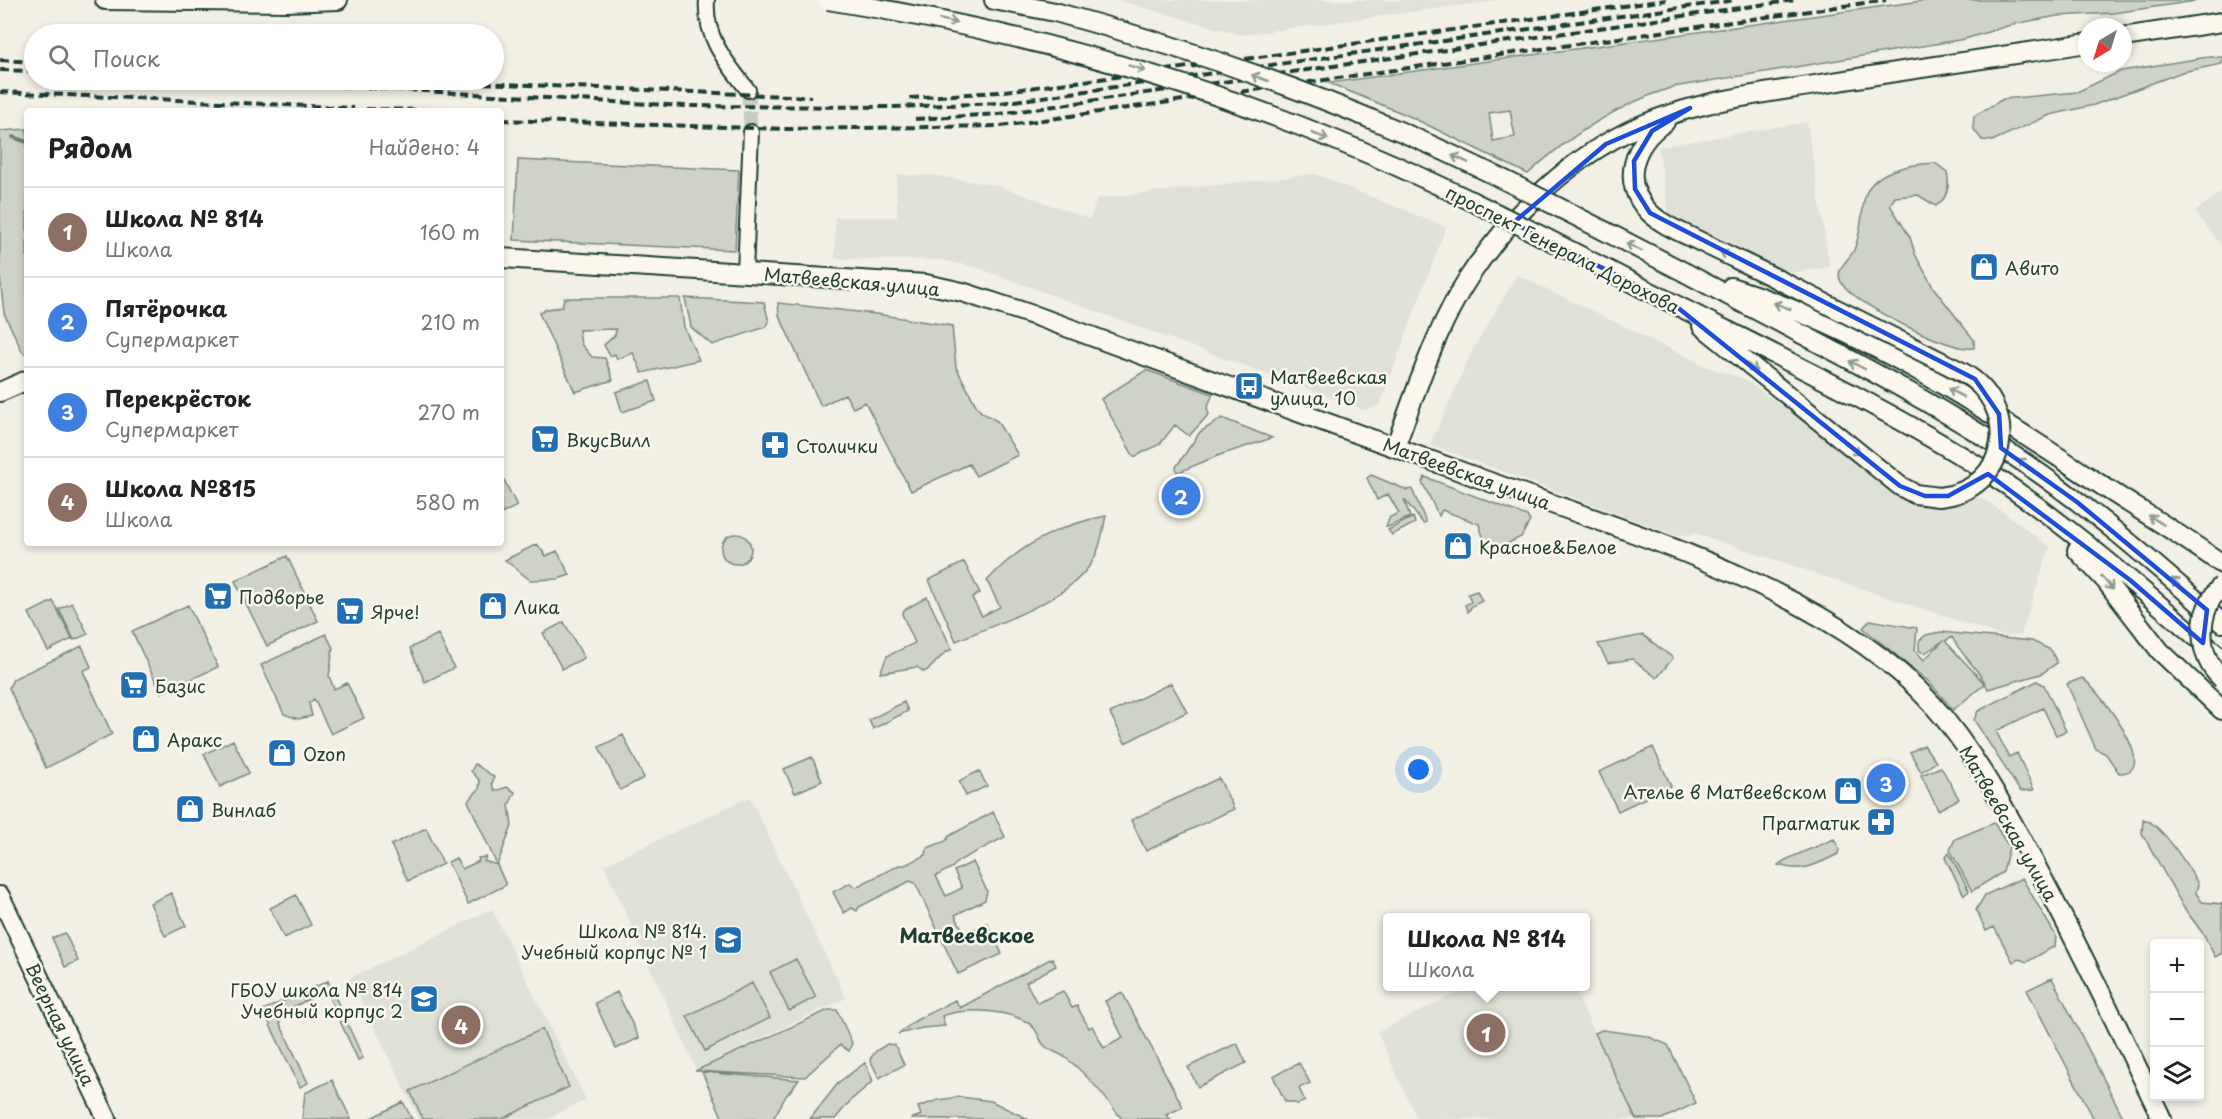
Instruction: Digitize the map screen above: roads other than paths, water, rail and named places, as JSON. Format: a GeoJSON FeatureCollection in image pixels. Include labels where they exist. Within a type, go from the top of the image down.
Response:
{"type":"FeatureCollection","features":[{"type":"Feature","properties":{"kind":"street"},"geometry":{"type":"LineString","coordinates":[[105,0],[286,2],[338,0]]}},
{"type":"Feature","properties":{"kind":"street"},"geometry":{"type":"LineString","coordinates":[[707,0],[706,13],[712,39],[748,90]]}},
{"type":"Feature","properties":{"kind":"street","name":"проспект Генерала Дорохова"},"geometry":{"type":"LineString","coordinates":[[828,0],[938,19],[1034,40],[1169,79],[1391,164],[1672,303],[1882,412],[1961,457],[2039,509],[2130,580],[2222,659]]}},
{"type":"Feature","properties":{"kind":"street","name":"проспект Генерала Дорохова"},"geometry":{"type":"LineString","coordinates":[[994,0],[1055,12],[1161,43],[1389,127],[1497,176],[1686,273],[1887,381],[2022,461],[2154,564],[2222,623]]}},
{"type":"Feature","properties":{"kind":"street"},"geometry":{"type":"LineString","coordinates":[[1016,0],[1055,12]]}},
{"type":"Feature","properties":{"kind":"street"},"geometry":{"type":"LineString","coordinates":[[2132,36],[2222,22]]}},
{"type":"Feature","properties":{"kind":"street"},"geometry":{"type":"LineString","coordinates":[[1395,447],[1437,337],[1458,296],[1491,248],[1523,211],[1580,161],[1625,133],[1690,108],[1928,66],[2078,44]]}},
{"type":"Feature","properties":{"kind":"street"},"geometry":{"type":"LineString","coordinates":[[1672,303],[1900,486],[1915,494],[1938,497],[1962,493],[1972,487],[1993,465],[2001,440],[2001,428],[1999,414],[1984,388],[1962,372],[1662,223],[1650,213],[1639,197],[1632,176],[1634,161],[1640,145],[1652,131],[1690,108]]}},
{"type":"Feature","properties":{"kind":"street"},"geometry":{"type":"LineString","coordinates":[[745,272],[751,132]]}},
{"type":"Feature","properties":{"kind":"street","name":"Матвеевская улица"},"geometry":{"type":"LineString","coordinates":[[504,258],[916,284],[962,292],[1039,317],[1607,525],[1756,584],[1803,606],[1846,633],[1902,676],[1930,701],[1948,723],[2006,811],[2080,948],[2162,1119]]}},
{"type":"Feature","properties":{"kind":"street"},"geometry":{"type":"LineString","coordinates":[[1686,273],[1746,292],[1804,315],[1881,352],[1996,416],[2222,564]]}},
{"type":"Feature","properties":{"kind":"street"},"geometry":{"type":"LineString","coordinates":[[0,392],[24,381]]}},
{"type":"Feature","properties":{"kind":"street"},"geometry":{"type":"LineString","coordinates":[[2039,509],[2104,580],[2160,651],[2222,710]]}},
{"type":"Feature","properties":{"kind":"street"},"geometry":{"type":"LineString","coordinates":[[2222,585],[2208,606],[2202,630],[2205,653],[2210,664],[2222,679]]}},
{"type":"Feature","properties":{"kind":"street","name":"Веерная улица"},"geometry":{"type":"LineString","coordinates":[[0,896],[107,1119]]}},
{"type":"Feature","properties":{"kind":"waterway"},"geometry":{"type":"LineString","coordinates":[[13,137],[24,141]]}},
{"type":"Feature","properties":{"kind":"tunnel"},"geometry":{"type":"LineString","coordinates":[[748,90],[751,132]]}},
{"type":"Feature","properties":{"kind":"railway"},"geometry":{"type":"LineString","coordinates":[[910,98],[997,92],[1131,75],[1666,0]]}},
{"type":"Feature","properties":{"kind":"railway"},"geometry":{"type":"LineString","coordinates":[[406,90],[684,106],[894,107],[1000,103],[1736,0]]}},
{"type":"Feature","properties":{"kind":"railway"},"geometry":{"type":"LineString","coordinates":[[915,119],[999,114],[1795,0]]}},
{"type":"Feature","properties":{"kind":"railway"},"geometry":{"type":"LineString","coordinates":[[504,120],[786,129],[1001,126],[1886,0]]}},
{"type":"Feature","properties":{"kind":"railway"},"geometry":{"type":"LineString","coordinates":[[0,60],[24,61]]}},
{"type":"Feature","properties":{"kind":"railway"},"geometry":{"type":"LineString","coordinates":[[0,70],[24,71]]}},
{"type":"Feature","properties":{"kind":"railway"},"geometry":{"type":"LineString","coordinates":[[504,84],[811,97]]}},
{"type":"Feature","properties":{"kind":"railway"},"geometry":{"type":"LineString","coordinates":[[0,92],[354,108]]}},
{"type":"Feature","properties":{"kind":"place","name":"Авито"},"geometry":{"type":"Point","coordinates":[1984,267]}},
{"type":"Feature","properties":{"kind":"place","name":"Матвеевская улица, 10"},"geometry":{"type":"Point","coordinates":[1249,386]}},
{"type":"Feature","properties":{"kind":"place","name":"ВкусВилл"},"geometry":{"type":"Point","coordinates":[545,439]}},
{"type":"Feature","properties":{"kind":"place","name":"Столички"},"geometry":{"type":"Point","coordinates":[775,445]}},
{"type":"Feature","properties":{"kind":"place","name":"Пятёрочка"},"geometry":{"type":"Point","coordinates":[1181,496]}},
{"type":"Feature","properties":{"kind":"place","name":"Красное&Белое"},"geometry":{"type":"Point","coordinates":[1458,546]}},
{"type":"Feature","properties":{"kind":"place","name":"Подворье"},"geometry":{"type":"Point","coordinates":[218,596]}},
{"type":"Feature","properties":{"kind":"place","name":"Лика"},"geometry":{"type":"Point","coordinates":[493,606]}},
{"type":"Feature","properties":{"kind":"place","name":"Ярче!"},"geometry":{"type":"Point","coordinates":[350,611]}},
{"type":"Feature","properties":{"kind":"place","name":"Базис"},"geometry":{"type":"Point","coordinates":[134,685]}},
{"type":"Feature","properties":{"kind":"place","name":"Аракс"},"geometry":{"type":"Point","coordinates":[146,739]}},
{"type":"Feature","properties":{"kind":"place","name":"Ozon"},"geometry":{"type":"Point","coordinates":[282,753]}},
{"type":"Feature","properties":{"kind":"place","name":"Перекрёсток"},"geometry":{"type":"Point","coordinates":[1886,783]}},
{"type":"Feature","properties":{"kind":"place","name":"Ателье в Матвеевском"},"geometry":{"type":"Point","coordinates":[1848,791]}},
{"type":"Feature","properties":{"kind":"place","name":"Винлаб"},"geometry":{"type":"Point","coordinates":[190,809]}},
{"type":"Feature","properties":{"kind":"place","name":"Прагматик"},"geometry":{"type":"Point","coordinates":[1881,822]}},
{"type":"Feature","properties":{"kind":"place","name":"Школа № 814. Учебный корпус № 1"},"geometry":{"type":"Point","coordinates":[728,940]}},
{"type":"Feature","properties":{"kind":"place","name":"ГБОУ школа № 814 Учебный корпус 2"},"geometry":{"type":"Point","coordinates":[424,999]}},
{"type":"Feature","properties":{"kind":"place","name":"Школа №815"},"geometry":{"type":"Point","coordinates":[461,1025]}},
{"type":"Feature","properties":{"kind":"place","name":"Школа № 814"},"geometry":{"type":"Point","coordinates":[1486,1033]}},
{"type":"Feature","properties":{"kind":"district","name":"Матвеевское"},"geometry":{"type":"Point","coordinates":[967,935]}}]}
